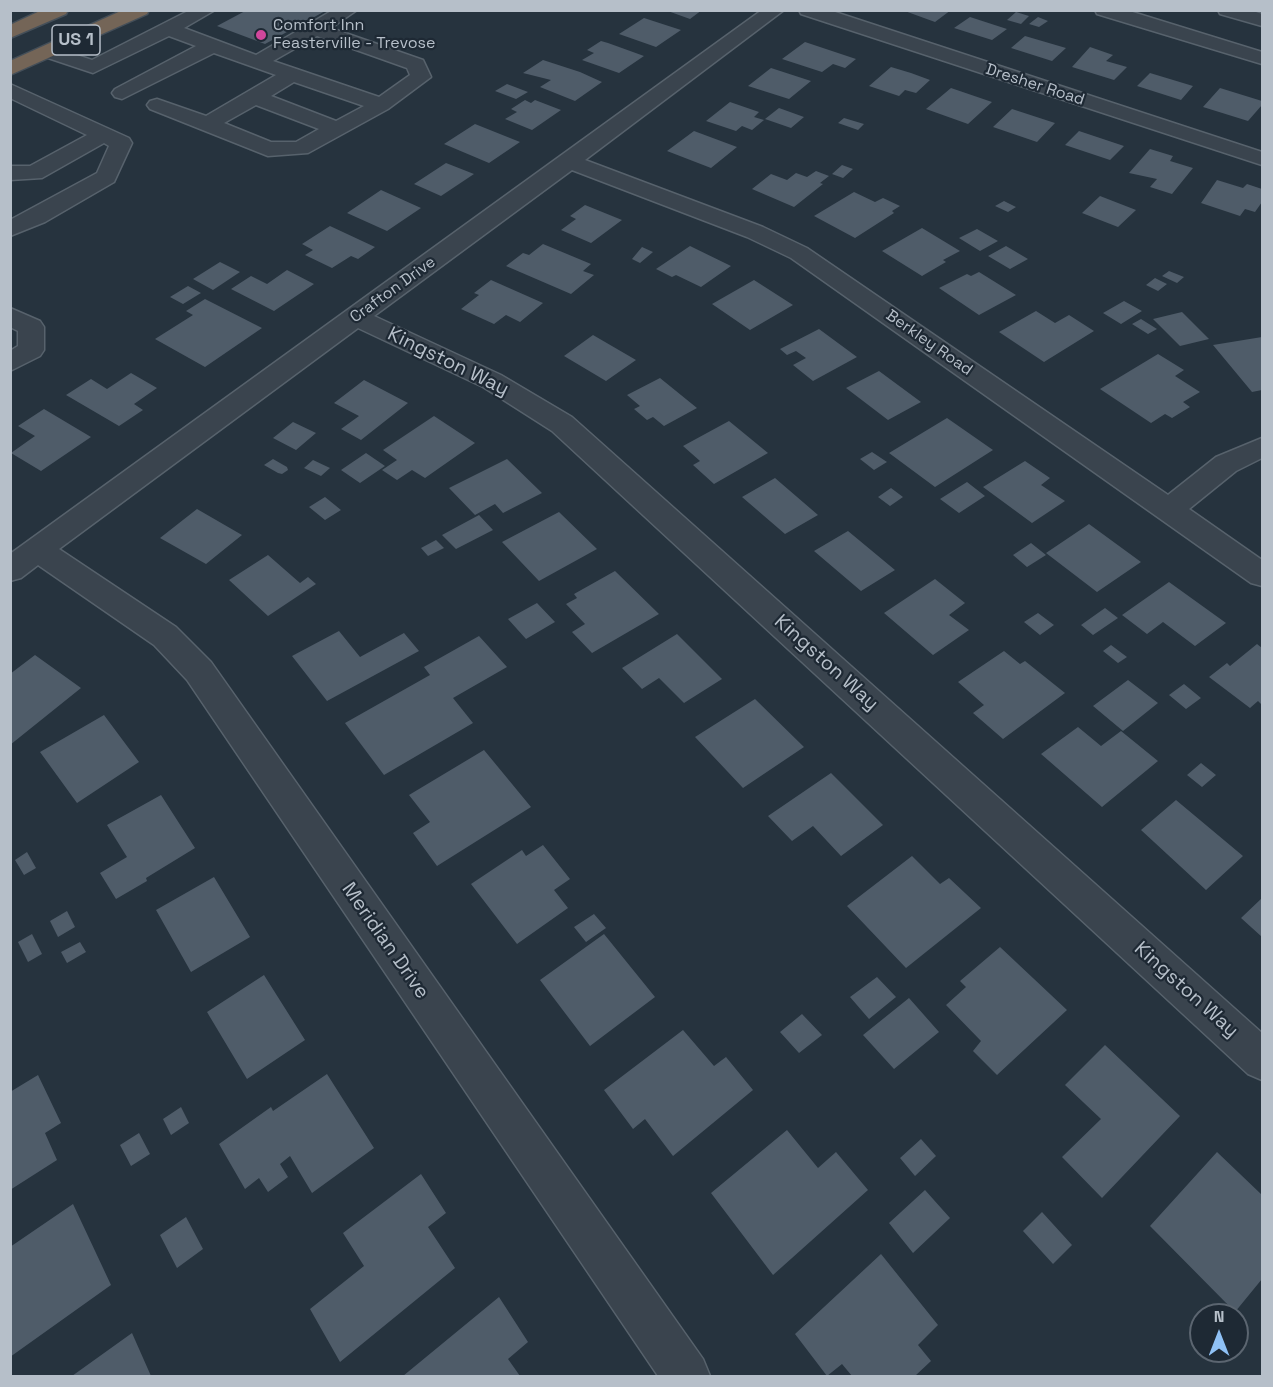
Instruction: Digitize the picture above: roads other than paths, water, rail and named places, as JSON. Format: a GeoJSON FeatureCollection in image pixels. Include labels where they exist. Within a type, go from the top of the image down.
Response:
{"type":"FeatureCollection","features":[{"type":"Feature","properties":{"kind":"highway","name":"US 1"},"geometry":{"type":"LineString","coordinates":[[10,32],[59,10]]}},
{"type":"Feature","properties":{"kind":"highway","name":"US 1"},"geometry":{"type":"LineString","coordinates":[[10,69],[140,10]]}},
{"type":"Feature","properties":{"kind":"street"},"geometry":{"type":"LineString","coordinates":[[49,52],[93,67],[206,10]]}},
{"type":"Feature","properties":{"kind":"street"},"geometry":{"type":"LineString","coordinates":[[257,62],[348,10]]}},
{"type":"Feature","properties":{"kind":"street","name":"Crafton Drive"},"geometry":{"type":"LineString","coordinates":[[24,560],[775,10]]}},
{"type":"Feature","properties":{"kind":"street","name":"Dresher Road"},"geometry":{"type":"LineString","coordinates":[[808,10],[1263,159]]}},
{"type":"Feature","properties":{"kind":"street"},"geometry":{"type":"LineString","coordinates":[[1104,10],[1126,13],[1263,58]]}},
{"type":"Feature","properties":{"kind":"street"},"geometry":{"type":"LineString","coordinates":[[1227,10],[1263,20]]}},
{"type":"Feature","properties":{"kind":"street"},"geometry":{"type":"LineString","coordinates":[[168,29],[381,105]]}},
{"type":"Feature","properties":{"kind":"street"},"geometry":{"type":"LineString","coordinates":[[157,105],[268,149],[300,148],[381,105],[421,77],[416,64],[315,29]]}},
{"type":"Feature","properties":{"kind":"street"},"geometry":{"type":"LineString","coordinates":[[122,93],[212,46]]}},
{"type":"Feature","properties":{"kind":"street"},"geometry":{"type":"LineString","coordinates":[[208,124],[293,74]]}},
{"type":"Feature","properties":{"kind":"street"},"geometry":{"type":"LineString","coordinates":[[10,229],[37,218],[106,177],[121,143],[13,94]]}},
{"type":"Feature","properties":{"kind":"street"},"geometry":{"type":"LineString","coordinates":[[255,97],[336,128]]}},
{"type":"Feature","properties":{"kind":"street"},"geometry":{"type":"LineString","coordinates":[[10,173],[34,173],[103,135]]}},
{"type":"Feature","properties":{"kind":"street","name":"Berkley Road"},"geometry":{"type":"LineString","coordinates":[[569,161],[755,232],[799,253],[1263,574]]}},
{"type":"Feature","properties":{"kind":"street"},"geometry":{"type":"LineString","coordinates":[[10,316],[31,327],[31,350],[10,363]]}},
{"type":"Feature","properties":{"kind":"street","name":"Kingston Way"},"geometry":{"type":"LineString","coordinates":[[355,317],[492,381],[562,424],[1263,1059]]}},
{"type":"Feature","properties":{"kind":"street"},"geometry":{"type":"LineString","coordinates":[[1168,510],[1226,464],[1263,447]]}},
{"type":"Feature","properties":{"kind":"street","name":"Meridian Drive"},"geometry":{"type":"LineString","coordinates":[[24,560],[165,636],[199,671],[686,1377]]}},
{"type":"Feature","properties":{"kind":"place","name":"Comfort Inn Feasterville - Trevose"},"geometry":{"type":"Point","coordinates":[261,35]}}]}
